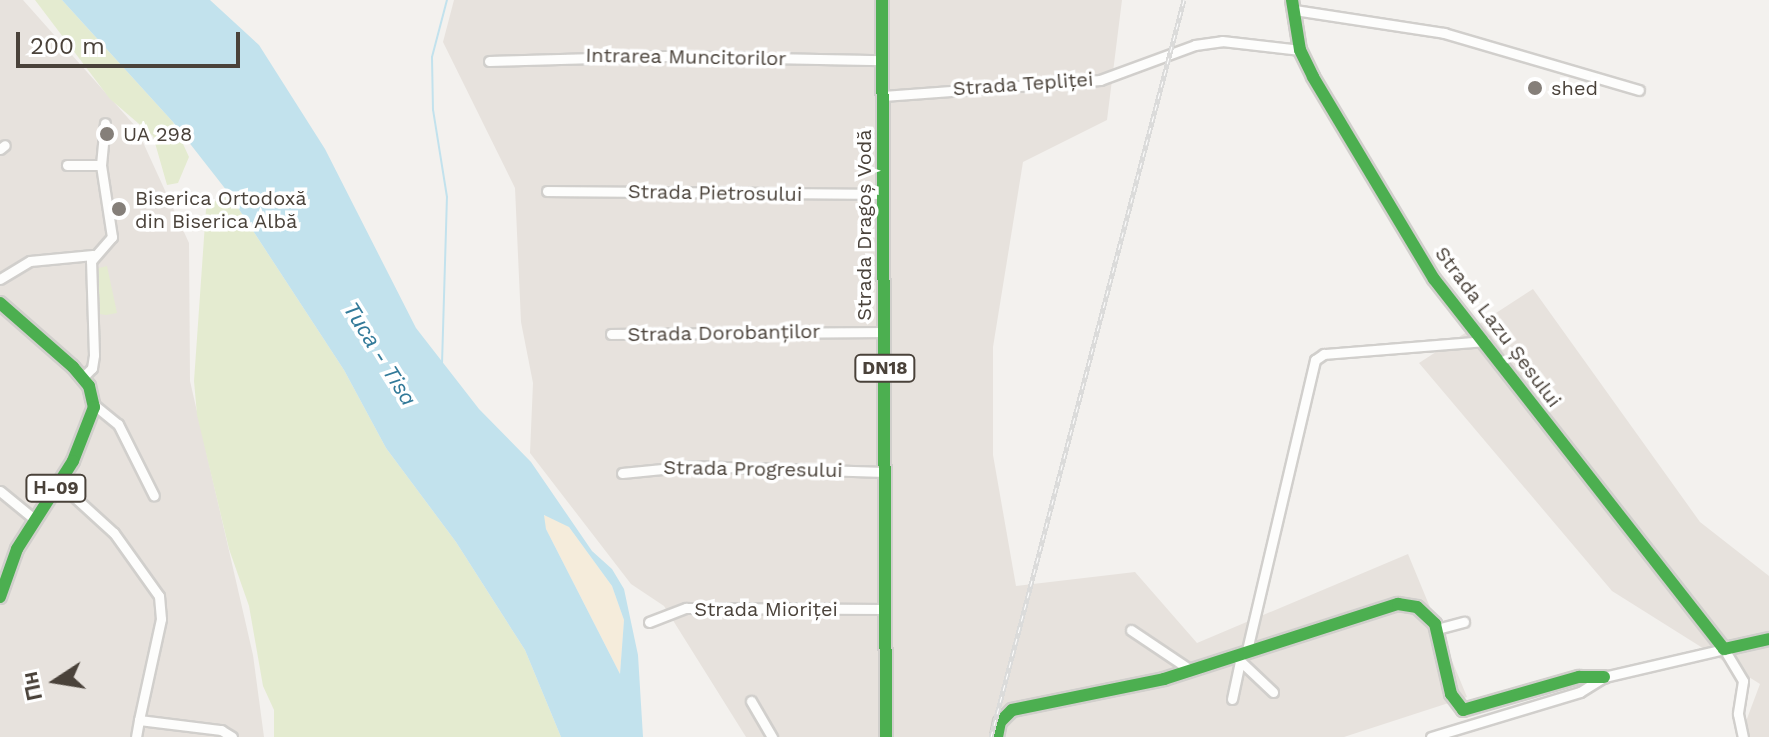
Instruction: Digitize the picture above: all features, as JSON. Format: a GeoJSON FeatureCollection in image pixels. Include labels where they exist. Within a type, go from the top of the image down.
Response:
{"type":"FeatureCollection","features":[{"type":"Feature","properties":{"kind":"street","name":"Strada Dragoș Vodă"},"geometry":{"type":"LineString","coordinates":[[882,0],[886,737]]}},
{"type":"Feature","properties":{"kind":"street","name":"Strada Lazu Șesului"},"geometry":{"type":"LineString","coordinates":[[1293,5],[1300,50],[1399,225],[1434,279],[1724,649],[1743,681],[1738,714],[1743,737]]}},
{"type":"Feature","properties":{"kind":"street"},"geometry":{"type":"LineString","coordinates":[[1293,5],[1444,33],[1639,90]]}},
{"type":"Feature","properties":{"kind":"street","name":"Strada Tepliței"},"geometry":{"type":"LineString","coordinates":[[883,96],[1100,80],[1195,45],[1222,41],[1300,50]]}},
{"type":"Feature","properties":{"kind":"street","name":"Intrarea Muncitorilor"},"geometry":{"type":"LineString","coordinates":[[489,61],[651,56],[883,60]]}},
{"type":"Feature","properties":{"kind":"street"},"geometry":{"type":"LineString","coordinates":[[0,279],[30,261],[93,255],[112,237],[101,165],[105,123]]}},
{"type":"Feature","properties":{"kind":"street"},"geometry":{"type":"LineString","coordinates":[[67,165],[101,165]]}},
{"type":"Feature","properties":{"kind":"street","name":"Strada Pietrosului"},"geometry":{"type":"LineString","coordinates":[[547,191],[883,194]]}},
{"type":"Feature","properties":{"kind":"street"},"geometry":{"type":"LineString","coordinates":[[82,378],[92,368],[94,355],[93,255]]}},
{"type":"Feature","properties":{"kind":"street"},"geometry":{"type":"LineString","coordinates":[[0,303],[82,378],[93,404],[118,424],[154,496]]}},
{"type":"Feature","properties":{"kind":"street","name":"Strada Dorobanților"},"geometry":{"type":"LineString","coordinates":[[611,334],[884,332]]}},
{"type":"Feature","properties":{"kind":"street"},"geometry":{"type":"LineString","coordinates":[[1232,699],[1315,360],[1324,354],[1484,341]]}},
{"type":"Feature","properties":{"kind":"street","name":"Н-09"},"geometry":{"type":"LineString","coordinates":[[0,597],[33,518],[59,483],[90,427],[93,404]]}},
{"type":"Feature","properties":{"kind":"street","name":"Strada Progresului"},"geometry":{"type":"LineString","coordinates":[[622,473],[693,466],[885,472]]}},
{"type":"Feature","properties":{"kind":"street"},"geometry":{"type":"LineString","coordinates":[[59,483],[114,533],[159,596],[161,619],[136,737]]}},
{"type":"Feature","properties":{"kind":"street"},"geometry":{"type":"LineString","coordinates":[[0,491],[33,518]]}},
{"type":"Feature","properties":{"kind":"street"},"geometry":{"type":"LineString","coordinates":[[997,737],[1000,722],[1012,710],[1145,684],[1398,604],[1417,607],[1437,629],[1451,694],[1463,710],[1579,677],[1604,677],[1769,639]]}},
{"type":"Feature","properties":{"kind":"street","name":"Strada Mioriței"},"geometry":{"type":"LineString","coordinates":[[649,622],[686,608],[885,609]]}},
{"type":"Feature","properties":{"kind":"street"},"geometry":{"type":"LineString","coordinates":[[1437,629],[1464,622]]}},
{"type":"Feature","properties":{"kind":"street"},"geometry":{"type":"LineString","coordinates":[[1131,630],[1189,669]]}},
{"type":"Feature","properties":{"kind":"street"},"geometry":{"type":"LineString","coordinates":[[1241,656],[1273,692]]}},
{"type":"Feature","properties":{"kind":"street"},"geometry":{"type":"LineString","coordinates":[[1431,737],[1580,692],[1604,677]]}},
{"type":"Feature","properties":{"kind":"street"},"geometry":{"type":"LineString","coordinates":[[751,701],[772,737]]}},
{"type":"Feature","properties":{"kind":"street"},"geometry":{"type":"LineString","coordinates":[[139,720],[221,730],[232,737]]}},
{"type":"Feature","properties":{"kind":"shaded area"},"geometry":{"type":"Polygon","coordinates":[[[0,0],[23,0],[136,127],[189,243],[190,381],[253,655],[264,737],[0,737],[0,0]]]}},
{"type":"Feature","properties":{"kind":"shaded area"},"geometry":{"type":"Polygon","coordinates":[[[454,0],[1122,0],[1107,120],[1023,162],[993,347],[993,455],[1016,586],[1135,572],[1197,643],[1408,554],[1467,697],[1344,737],[746,737],[664,606],[631,584],[530,453],[533,383],[521,322],[515,188],[443,42],[454,0]]]}},
{"type":"Feature","properties":{"kind":"shaded area"},"geometry":{"type":"Polygon","coordinates":[[[1533,289],[1700,522],[1769,576],[1769,737],[1747,737],[1745,724],[1760,684],[1612,591],[1419,363],[1533,289]]]}},
{"type":"Feature","properties":{"kind":"green space"},"geometry":{"type":"Polygon","coordinates":[[[35,0],[62,0],[173,122],[189,157],[178,183],[167,185],[153,136],[110,99],[35,0]]]}},
{"type":"Feature","properties":{"kind":"green space"},"geometry":{"type":"Polygon","coordinates":[[[227,191],[344,370],[386,448],[456,542],[525,650],[561,737],[274,737],[274,710],[263,686],[249,606],[229,549],[197,415],[194,381],[206,209],[227,191]]]}},
{"type":"Feature","properties":{"kind":"green space"},"geometry":{"type":"Polygon","coordinates":[[[107,266],[117,313],[106,315],[100,314],[94,284],[95,269],[107,266]]]}},
{"type":"Feature","properties":{"kind":"sand"},"geometry":{"type":"Polygon","coordinates":[[[548,514],[569,527],[612,586],[624,620],[620,674],[546,529],[542,517],[548,514]]]}},
{"type":"Feature","properties":{"kind":"water","name":"Тиса - Tisa"},"geometry":{"type":"Polygon","coordinates":[[[62,0],[210,0],[259,45],[325,149],[416,328],[479,409],[531,462],[592,551],[612,569],[624,589],[638,655],[643,737],[561,737],[525,650],[456,542],[386,448],[344,370],[227,191],[173,122],[62,0]],[[544,515],[546,529],[620,674],[624,620],[612,586],[569,527],[544,515]]]}},
{"type":"Feature","properties":{"kind":"waterway"},"geometry":{"type":"LineString","coordinates":[[442,364],[447,197],[433,110],[432,57],[447,0]]}},
{"type":"Feature","properties":{"kind":"railway"},"geometry":{"type":"LineString","coordinates":[[991,737],[1184,0]]}},
{"type":"Feature","properties":{"kind":"traffic: fast"},"geometry":{"type":"LineString","coordinates":[[882,0],[886,737]]}},
{"type":"Feature","properties":{"kind":"traffic: fast"},"geometry":{"type":"LineString","coordinates":[[1292,0],[1300,50],[1313,77],[1434,279],[1724,649],[1769,639]]}},
{"type":"Feature","properties":{"kind":"traffic: fast"},"geometry":{"type":"LineString","coordinates":[[0,303],[73,367],[89,386],[94,407],[73,461],[17,549],[0,597]]}},
{"type":"Feature","properties":{"kind":"traffic: fast"},"geometry":{"type":"LineString","coordinates":[[997,737],[1000,722],[1012,710],[1164,679],[1398,604],[1417,607],[1435,624],[1451,694],[1463,710],[1579,677],[1604,677]]}},
{"type":"Feature","properties":{"kind":"place","name":"shed"},"geometry":{"type":"Point","coordinates":[1535,88]}},
{"type":"Feature","properties":{"kind":"place","name":"UA 298"},"geometry":{"type":"Point","coordinates":[107,134]}},
{"type":"Feature","properties":{"kind":"place","name":"Biserica Ortodoxă din Biserica Albă"},"geometry":{"type":"Point","coordinates":[119,209]}}]}
